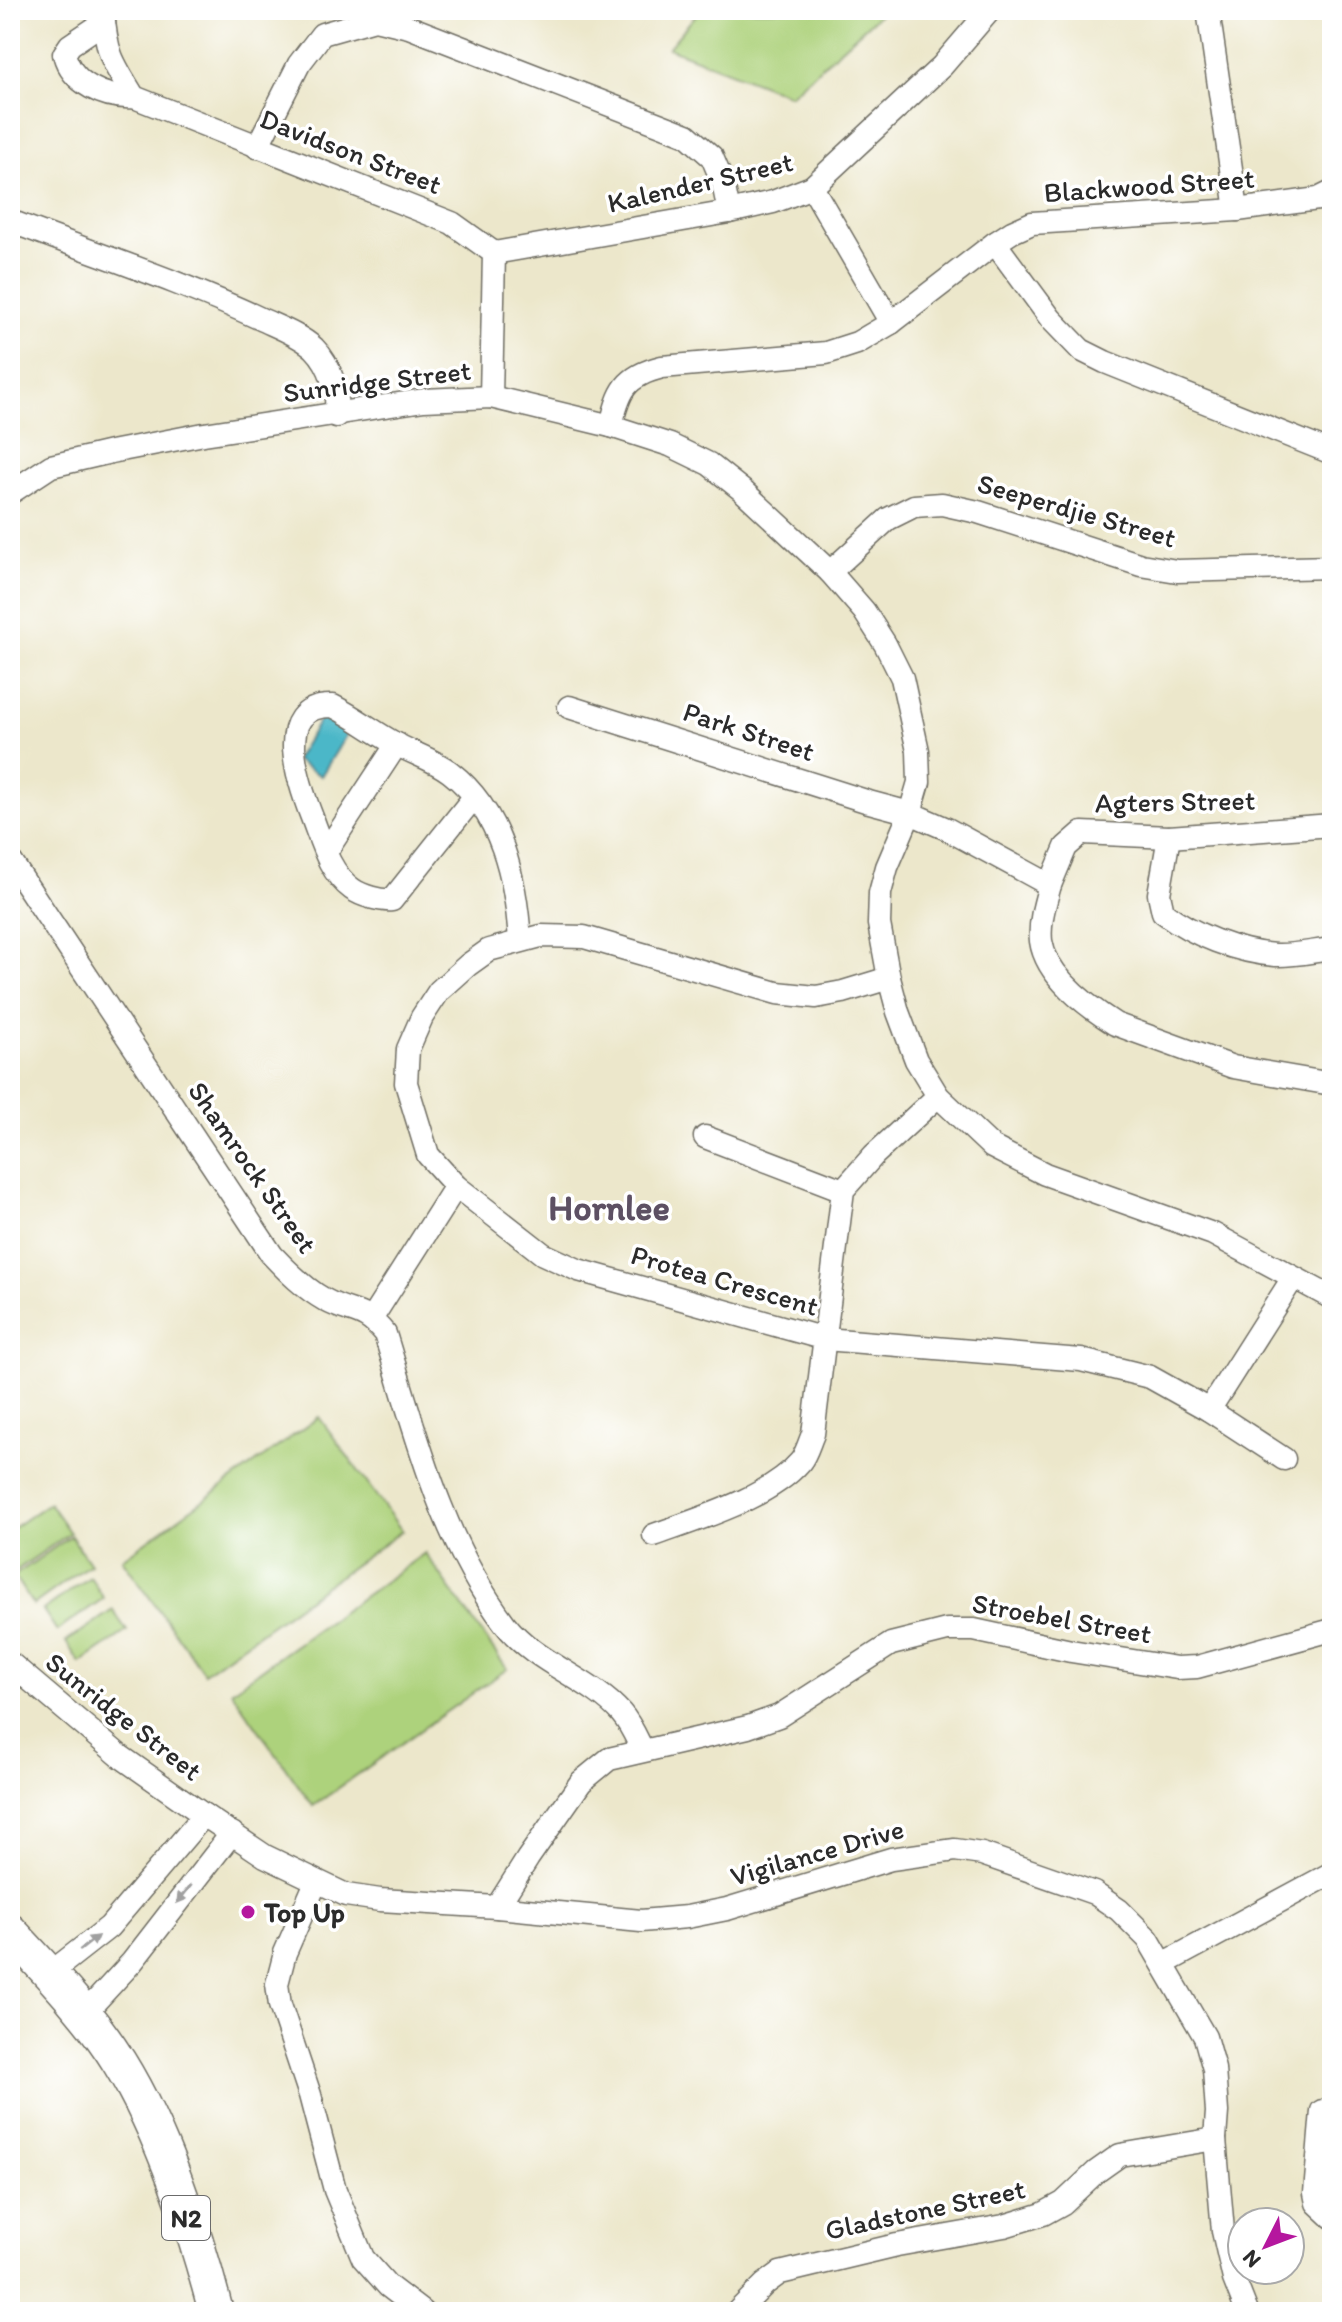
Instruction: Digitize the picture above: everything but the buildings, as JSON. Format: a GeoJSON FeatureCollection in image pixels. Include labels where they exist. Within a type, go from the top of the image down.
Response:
{"type":"FeatureCollection","features":[{"type":"Feature","properties":{"kind":"highway","name":"N2"},"geometry":{"type":"LineString","coordinates":[[10,1931],[119,2061],[152,2125],[177,2188],[216,2312]]}},
{"type":"Feature","properties":{"kind":"street","name":"Kalender Street"},"geometry":{"type":"LineString","coordinates":[[494,253],[729,212],[773,202],[812,187],[942,66],[990,10]]}},
{"type":"Feature","properties":{"kind":"street"},"geometry":{"type":"LineString","coordinates":[[1208,10],[1237,210]]}},
{"type":"Feature","properties":{"kind":"street"},"geometry":{"type":"LineString","coordinates":[[104,16],[112,62],[134,97]]}},
{"type":"Feature","properties":{"kind":"street","name":"Davidson Street"},"geometry":{"type":"LineString","coordinates":[[104,16],[64,54],[67,65],[99,92],[134,97],[452,223],[494,253]]}},
{"type":"Feature","properties":{"kind":"street"},"geometry":{"type":"LineString","coordinates":[[257,147],[299,64],[322,34],[375,19],[411,18],[687,135],[712,157],[723,183],[729,212]]}},
{"type":"Feature","properties":{"kind":"street"},"geometry":{"type":"LineString","coordinates":[[812,187],[891,323]]}},
{"type":"Feature","properties":{"kind":"street","name":"Blackwood Street"},"geometry":{"type":"LineString","coordinates":[[611,426],[624,386],[640,372],[662,367],[826,353],[857,343],[891,323],[995,243],[1032,223],[1237,210],[1318,199],[1332,192]]}},
{"type":"Feature","properties":{"kind":"street"},"geometry":{"type":"LineString","coordinates":[[10,221],[236,307],[290,332],[314,348],[327,368],[338,395],[336,416]]}},
{"type":"Feature","properties":{"kind":"street"},"geometry":{"type":"LineString","coordinates":[[995,243],[1051,319],[1081,350],[1332,453]]}},
{"type":"Feature","properties":{"kind":"street"},"geometry":{"type":"LineString","coordinates":[[491,397],[494,253]]}},
{"type":"Feature","properties":{"kind":"street","name":"Sunridge Street"},"geometry":{"type":"LineString","coordinates":[[10,493],[51,466],[65,462],[204,434],[424,400],[491,397],[611,426],[670,445],[709,464],[743,491],[830,572],[864,611],[902,678],[918,751],[919,782],[910,813]]}},
{"type":"Feature","properties":{"kind":"street","name":"Seeperdjie Street"},"geometry":{"type":"LineString","coordinates":[[830,572],[888,519],[914,506],[942,504],[978,512],[1141,565],[1177,571],[1332,567]]}},
{"type":"Feature","properties":{"kind":"street"},"geometry":{"type":"LineString","coordinates":[[474,797],[392,900],[384,901],[353,891],[341,879],[326,852],[294,765],[295,735],[300,719],[317,707],[333,706],[451,773],[474,797],[485,809],[504,848],[516,895],[520,941]]}},
{"type":"Feature","properties":{"kind":"street","name":"Park Street"},"geometry":{"type":"LineString","coordinates":[[569,707],[910,813],[947,829],[1050,885]]}},
{"type":"Feature","properties":{"kind":"street"},"geometry":{"type":"LineString","coordinates":[[326,852],[397,744]]}},
{"type":"Feature","properties":{"kind":"street"},"geometry":{"type":"LineString","coordinates":[[910,813],[887,867],[880,893],[879,924],[889,978],[916,1060],[938,1096],[992,1147],[1045,1174],[1213,1234],[1332,1298]]}},
{"type":"Feature","properties":{"kind":"street","name":"Agters Street"},"geometry":{"type":"LineString","coordinates":[[1332,825],[1169,837],[1082,833],[1066,847],[1050,885],[1041,921],[1041,942],[1048,963],[1069,988],[1115,1024],[1233,1067],[1332,1084]]}},
{"type":"Feature","properties":{"kind":"street"},"geometry":{"type":"LineString","coordinates":[[1169,837],[1159,894],[1163,912],[1181,926],[1240,948],[1276,955],[1332,949]]}},
{"type":"Feature","properties":{"kind":"street","name":"Shamrock Street"},"geometry":{"type":"LineString","coordinates":[[10,860],[272,1255],[296,1280],[326,1301],[372,1318]]}},
{"type":"Feature","properties":{"kind":"street","name":"Protea Crescent"},"geometry":{"type":"LineString","coordinates":[[889,978],[816,997],[777,993],[584,937],[541,936],[489,950],[439,991],[422,1017],[408,1049],[406,1083],[428,1155],[456,1186],[543,1254],[578,1270],[825,1339],[1081,1360],[1150,1377],[1209,1410],[1284,1459]]}},
{"type":"Feature","properties":{"kind":"street"},"geometry":{"type":"LineString","coordinates":[[654,1535],[721,1511],[777,1482],[801,1461],[813,1434],[843,1190],[874,1155],[938,1096]]}},
{"type":"Feature","properties":{"kind":"street"},"geometry":{"type":"LineString","coordinates":[[705,1137],[843,1190]]}},
{"type":"Feature","properties":{"kind":"street"},"geometry":{"type":"LineString","coordinates":[[456,1186],[372,1318],[385,1334],[435,1495],[461,1552],[506,1625],[527,1646],[613,1705],[632,1729],[642,1749]]}},
{"type":"Feature","properties":{"kind":"street"},"geometry":{"type":"LineString","coordinates":[[1209,1410],[1293,1278]]}},
{"type":"Feature","properties":{"kind":"street","name":"Stroebel Street"},"geometry":{"type":"LineString","coordinates":[[497,1907],[581,1782],[609,1759],[748,1727],[779,1716],[891,1644],[947,1630],[974,1630],[1071,1651],[1177,1668],[1225,1661],[1332,1630]]}},
{"type":"Feature","properties":{"kind":"street","name":"Sunridge Street"},"geometry":{"type":"LineString","coordinates":[[10,1663],[120,1756],[204,1815]]}},
{"type":"Feature","properties":{"kind":"street"},"geometry":{"type":"LineString","coordinates":[[49,1974],[109,1927],[204,1815]]}},
{"type":"Feature","properties":{"kind":"street","name":"Vigilance Drive"},"geometry":{"type":"LineString","coordinates":[[204,1815],[265,1856],[316,1882],[346,1895],[380,1900],[497,1907],[641,1921],[727,1909],[891,1859],[955,1850],[982,1854],[1094,1893],[1119,1910],[1148,1939],[1205,2037],[1214,2069],[1215,2139],[1223,2231],[1234,2279],[1247,2312]]}},
{"type":"Feature","properties":{"kind":"street"},"geometry":{"type":"LineString","coordinates":[[83,2015],[132,1962],[232,1833]]}},
{"type":"Feature","properties":{"kind":"street"},"geometry":{"type":"LineString","coordinates":[[1163,1964],[1332,1873]]}},
{"type":"Feature","properties":{"kind":"street"},"geometry":{"type":"LineString","coordinates":[[316,1882],[285,1953],[277,1984],[280,2005],[310,2095],[335,2190],[363,2258],[388,2286],[422,2312]]}},
{"type":"Feature","properties":{"kind":"street"},"geometry":{"type":"LineString","coordinates":[[1322,2111],[1315,2193],[1317,2203],[1332,2217]]}},
{"type":"Feature","properties":{"kind":"street","name":"Gladstone Street"},"geometry":{"type":"LineString","coordinates":[[737,2312],[780,2273],[897,2245],[1004,2226],[1043,2214],[1063,2203],[1096,2172],[1120,2155],[1215,2139]]}},
{"type":"Feature","properties":{"kind":"green space"},"geometry":{"type":"Polygon","coordinates":[[[700,10],[884,10],[790,95],[668,48],[700,10]]]}},
{"type":"Feature","properties":{"kind":"green space"},"geometry":{"type":"Polygon","coordinates":[[[319,1417],[402,1531],[204,1673],[122,1559],[319,1417]]]}},
{"type":"Feature","properties":{"kind":"green space"},"geometry":{"type":"Polygon","coordinates":[[[49,1503],[70,1533],[11,1574],[10,1530],[49,1503]]]}},
{"type":"Feature","properties":{"kind":"green space"},"geometry":{"type":"Polygon","coordinates":[[[71,1536],[90,1564],[33,1605],[14,1576],[71,1536]]]}},
{"type":"Feature","properties":{"kind":"green space"},"geometry":{"type":"Polygon","coordinates":[[[425,1553],[507,1669],[313,1806],[231,1691],[425,1553]]]}},
{"type":"Feature","properties":{"kind":"green space"},"geometry":{"type":"Polygon","coordinates":[[[90,1577],[104,1598],[57,1631],[43,1610],[90,1577]]]}},
{"type":"Feature","properties":{"kind":"green space"},"geometry":{"type":"Polygon","coordinates":[[[113,1610],[127,1631],[80,1663],[66,1642],[113,1610]]]}},
{"type":"Feature","properties":{"kind":"water"},"geometry":{"type":"Polygon","coordinates":[[[327,708],[353,724],[321,776],[295,760],[327,708]]]}},
{"type":"Feature","properties":{"kind":"place","name":"Top Up"},"geometry":{"type":"Point","coordinates":[248,1912]}},
{"type":"Feature","properties":{"kind":"district","name":"Hornlee"},"geometry":{"type":"Point","coordinates":[609,1207]}}]}
